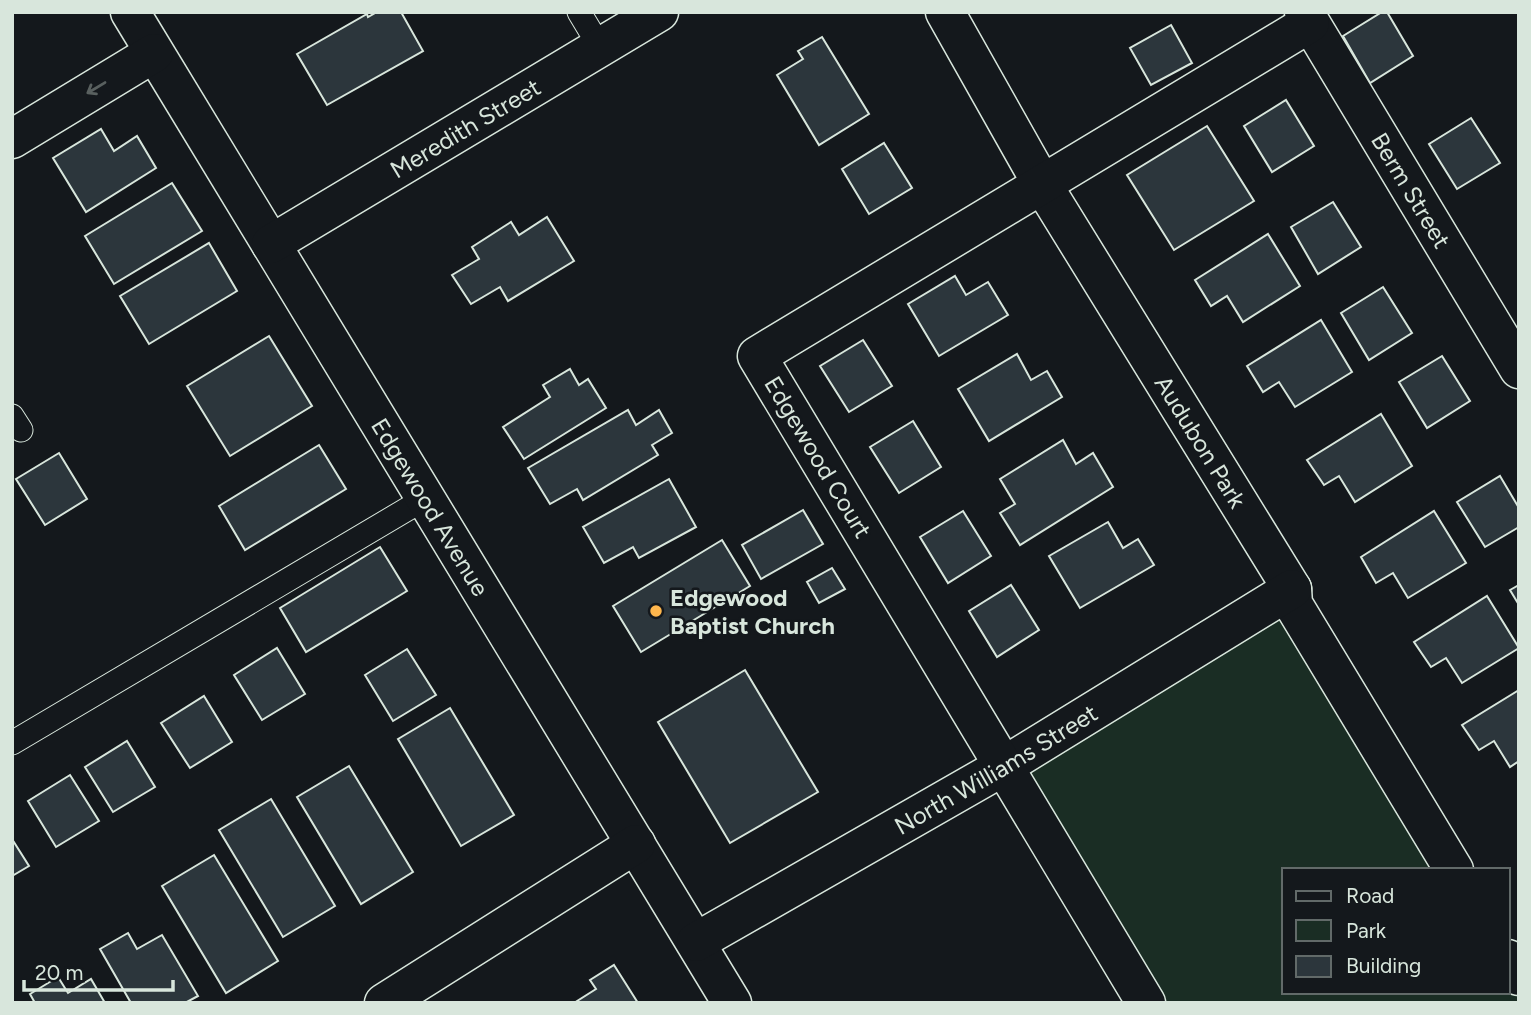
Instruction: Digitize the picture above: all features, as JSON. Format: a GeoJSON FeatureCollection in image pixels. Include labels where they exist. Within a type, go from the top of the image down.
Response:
{"type":"FeatureCollection","features":[{"type":"Feature","properties":{"kind":"street","name":"Edgewood Avenue"},"geometry":{"type":"LineString","coordinates":[[130,12],[732,1003]]}},
{"type":"Feature","properties":{"kind":"street","name":"Meredith Street"},"geometry":{"type":"LineString","coordinates":[[271,244],[659,12]]}},
{"type":"Feature","properties":{"kind":"street","name":"Audubon Park"},"geometry":{"type":"LineString","coordinates":[[945,12],[1042,184],[1292,589],[1293,604],[1453,868]]}},
{"type":"Feature","properties":{"kind":"street","name":"Edgewood Court"},"geometry":{"type":"LineString","coordinates":[[1146,1003],[757,356],[1042,184],[1307,18]]}},
{"type":"Feature","properties":{"kind":"street","name":"Berm Street"},"geometry":{"type":"LineString","coordinates":[[1307,18],[1519,369]]}},
{"type":"Feature","properties":{"kind":"street"},"geometry":{"type":"LineString","coordinates":[[12,139],[154,53]]}},
{"type":"Feature","properties":{"kind":"street","name":"North Williams Street"},"geometry":{"type":"LineString","coordinates":[[696,942],[1004,766],[1292,589]]}},
{"type":"Feature","properties":{"kind":"street"},"geometry":{"type":"LineString","coordinates":[[384,1003],[636,844]]}},
{"type":"Feature","properties":{"kind":"lane"},"geometry":{"type":"LineString","coordinates":[[579,12],[600,47]]}},
{"type":"Feature","properties":{"kind":"lane"},"geometry":{"type":"LineString","coordinates":[[12,743],[426,498]]}},
{"type":"Feature","properties":{"kind":"green space"},"geometry":{"type":"Polygon","coordinates":[[[1293,604],[1452,868],[1282,868],[1282,994],[1510,994],[1510,965],[1519,980],[1519,1003],[1155,1003],[1015,771],[1293,604]]]}},
{"type":"Feature","properties":{"kind":"building"},"geometry":{"type":"Polygon","coordinates":[[[377,12],[401,12],[423,51],[327,105],[297,54],[367,14],[368,17],[377,12]]]}},
{"type":"Feature","properties":{"kind":"building"},"geometry":{"type":"Polygon","coordinates":[[[1382,12],[1387,12],[1413,56],[1370,83],[1343,36],[1382,12]]]}},
{"type":"Feature","properties":{"kind":"building"},"geometry":{"type":"Polygon","coordinates":[[[1171,25],[1192,63],[1151,85],[1130,48],[1171,25]]]}},
{"type":"Feature","properties":{"kind":"building"},"geometry":{"type":"Polygon","coordinates":[[[822,37],[869,114],[819,145],[777,75],[803,59],[798,51],[822,37]]]}},
{"type":"Feature","properties":{"kind":"building"},"geometry":{"type":"Polygon","coordinates":[[[1286,100],[1314,146],[1272,172],[1244,126],[1286,100]]]}},
{"type":"Feature","properties":{"kind":"building"},"geometry":{"type":"Polygon","coordinates":[[[1471,118],[1500,163],[1457,189],[1429,144],[1471,118]]]}},
{"type":"Feature","properties":{"kind":"building"},"geometry":{"type":"Polygon","coordinates":[[[1207,126],[1254,201],[1174,250],[1127,175],[1207,126]]]}},
{"type":"Feature","properties":{"kind":"building"},"geometry":{"type":"Polygon","coordinates":[[[101,129],[114,151],[137,136],[156,168],[86,212],[53,158],[101,129]]]}},
{"type":"Feature","properties":{"kind":"building"},"geometry":{"type":"Polygon","coordinates":[[[884,143],[912,188],[869,214],[842,169],[884,143]]]}},
{"type":"Feature","properties":{"kind":"building"},"geometry":{"type":"Polygon","coordinates":[[[172,183],[202,231],[114,284],[85,236],[172,183]]]}},
{"type":"Feature","properties":{"kind":"building"},"geometry":{"type":"Polygon","coordinates":[[[1333,202],[1361,247],[1318,274],[1291,227],[1333,202]]]}},
{"type":"Feature","properties":{"kind":"building"},"geometry":{"type":"Polygon","coordinates":[[[547,217],[574,261],[508,301],[500,287],[471,304],[452,275],[479,259],[472,247],[511,222],[519,235],[547,217]]]}},
{"type":"Feature","properties":{"kind":"building"},"geometry":{"type":"Polygon","coordinates":[[[1268,234],[1300,286],[1243,322],[1227,296],[1211,306],[1195,280],[1268,234]]]}},
{"type":"Feature","properties":{"kind":"building"},"geometry":{"type":"Polygon","coordinates":[[[209,243],[237,291],[149,344],[120,296],[209,243]]]}},
{"type":"Feature","properties":{"kind":"building"},"geometry":{"type":"Polygon","coordinates":[[[955,276],[966,295],[988,282],[1008,315],[939,356],[908,304],[955,276]]]}},
{"type":"Feature","properties":{"kind":"building"},"geometry":{"type":"Polygon","coordinates":[[[1383,287],[1412,333],[1369,360],[1341,313],[1383,287]]]}},
{"type":"Feature","properties":{"kind":"building"},"geometry":{"type":"Polygon","coordinates":[[[1321,320],[1352,372],[1295,407],[1279,382],[1263,392],[1247,366],[1321,320]]]}},
{"type":"Feature","properties":{"kind":"building"},"geometry":{"type":"Polygon","coordinates":[[[269,336],[312,406],[230,456],[187,386],[269,336]]]}},
{"type":"Feature","properties":{"kind":"building"},"geometry":{"type":"Polygon","coordinates":[[[863,340],[892,386],[849,412],[820,366],[863,340]]]}},
{"type":"Feature","properties":{"kind":"building"},"geometry":{"type":"Polygon","coordinates":[[[1017,354],[1031,380],[1047,371],[1062,397],[989,441],[958,389],[1017,354]]]}},
{"type":"Feature","properties":{"kind":"building"},"geometry":{"type":"Polygon","coordinates":[[[1442,356],[1470,401],[1427,428],[1399,382],[1442,356]]]}},
{"type":"Feature","properties":{"kind":"building"},"geometry":{"type":"Polygon","coordinates":[[[570,369],[579,385],[588,379],[606,408],[524,459],[503,427],[550,397],[543,385],[570,369]]]}},
{"type":"Feature","properties":{"kind":"building"},"geometry":{"type":"Polygon","coordinates":[[[628,410],[636,425],[659,410],[672,433],[652,445],[658,455],[583,500],[577,489],[550,504],[528,468],[628,410]]]}},
{"type":"Feature","properties":{"kind":"building"},"geometry":{"type":"Polygon","coordinates":[[[1381,414],[1412,466],[1355,502],[1339,476],[1324,485],[1307,460],[1381,414]]]}},
{"type":"Feature","properties":{"kind":"building"},"geometry":{"type":"Polygon","coordinates":[[[913,421],[941,467],[899,493],[870,447],[913,421]]]}},
{"type":"Feature","properties":{"kind":"building"},"geometry":{"type":"Polygon","coordinates":[[[1063,440],[1076,464],[1093,453],[1113,487],[1020,545],[1000,513],[1015,504],[1000,479],[1063,440]]]}},
{"type":"Feature","properties":{"kind":"building"},"geometry":{"type":"Polygon","coordinates":[[[319,445],[346,489],[245,550],[219,506],[319,445]]]}},
{"type":"Feature","properties":{"kind":"building"},"geometry":{"type":"Polygon","coordinates":[[[59,453],[87,499],[45,525],[16,479],[59,453]]]}},
{"type":"Feature","properties":{"kind":"building"},"geometry":{"type":"Polygon","coordinates":[[[1500,476],[1519,508],[1519,527],[1485,547],[1457,502],[1500,476]]]}},
{"type":"Feature","properties":{"kind":"building"},"geometry":{"type":"Polygon","coordinates":[[[669,479],[696,527],[639,558],[633,547],[604,563],[583,527],[669,479]]]}},
{"type":"Feature","properties":{"kind":"building"},"geometry":{"type":"Polygon","coordinates":[[[803,510],[823,544],[761,579],[742,545],[803,510]]]}},
{"type":"Feature","properties":{"kind":"building"},"geometry":{"type":"Polygon","coordinates":[[[963,511],[991,556],[948,583],[920,537],[963,511]]]}},
{"type":"Feature","properties":{"kind":"building"},"geometry":{"type":"Polygon","coordinates":[[[1434,511],[1466,563],[1408,598],[1393,573],[1376,583],[1361,557],[1434,511]]]}},
{"type":"Feature","properties":{"kind":"building"},"geometry":{"type":"Polygon","coordinates":[[[1108,522],[1123,548],[1138,539],[1154,565],[1080,608],[1049,556],[1108,522]]]}},
{"type":"Feature","properties":{"kind":"building"},"geometry":{"type":"Polygon","coordinates":[[[722,540],[750,586],[641,652],[613,606],[722,540]]]}},
{"type":"Feature","properties":{"kind":"building"},"geometry":{"type":"Polygon","coordinates":[[[380,547],[407,591],[306,652],[280,608],[380,547]]]}},
{"type":"Feature","properties":{"kind":"building"},"geometry":{"type":"Polygon","coordinates":[[[832,568],[845,589],[819,603],[807,582],[832,568]]]}},
{"type":"Feature","properties":{"kind":"building"},"geometry":{"type":"Polygon","coordinates":[[[1011,585],[1039,630],[997,657],[969,611],[1011,585]]]}},
{"type":"Feature","properties":{"kind":"building"},"geometry":{"type":"Polygon","coordinates":[[[1519,585],[1519,605],[1510,590],[1519,585]]]}},
{"type":"Feature","properties":{"kind":"building"},"geometry":{"type":"Polygon","coordinates":[[[1487,596],[1519,648],[1462,683],[1446,658],[1431,667],[1414,642],[1487,596]]]}},
{"type":"Feature","properties":{"kind":"building"},"geometry":{"type":"Polygon","coordinates":[[[277,648],[305,694],[262,720],[234,675],[277,648]]]}},
{"type":"Feature","properties":{"kind":"building"},"geometry":{"type":"Polygon","coordinates":[[[407,649],[436,695],[393,721],[365,675],[407,649]]]}},
{"type":"Feature","properties":{"kind":"building"},"geometry":{"type":"Polygon","coordinates":[[[745,670],[818,792],[730,843],[658,722],[745,670]]]}},
{"type":"Feature","properties":{"kind":"building"},"geometry":{"type":"Polygon","coordinates":[[[1519,690],[1519,761],[1510,767],[1494,741],[1479,750],[1462,725],[1519,690]]]}},
{"type":"Feature","properties":{"kind":"building"},"geometry":{"type":"Polygon","coordinates":[[[204,696],[232,742],[190,768],[161,723],[204,696]]]}},
{"type":"Feature","properties":{"kind":"building"},"geometry":{"type":"Polygon","coordinates":[[[450,708],[514,815],[461,846],[398,739],[450,708]]]}},
{"type":"Feature","properties":{"kind":"building"},"geometry":{"type":"Polygon","coordinates":[[[127,741],[155,787],[113,812],[85,767],[127,741]]]}},
{"type":"Feature","properties":{"kind":"building"},"geometry":{"type":"Polygon","coordinates":[[[349,766],[413,872],[361,904],[297,797],[349,766]]]}},
{"type":"Feature","properties":{"kind":"building"},"geometry":{"type":"Polygon","coordinates":[[[70,775],[99,821],[56,847],[28,801],[70,775]]]}},
{"type":"Feature","properties":{"kind":"building"},"geometry":{"type":"Polygon","coordinates":[[[271,799],[335,906],[283,937],[219,830],[271,799]]]}},
{"type":"Feature","properties":{"kind":"building"},"geometry":{"type":"Polygon","coordinates":[[[12,839],[29,866],[12,876],[12,839]]]}},
{"type":"Feature","properties":{"kind":"building"},"geometry":{"type":"Polygon","coordinates":[[[214,855],[278,961],[226,993],[162,886],[214,855]]]}},
{"type":"Feature","properties":{"kind":"building"},"geometry":{"type":"Polygon","coordinates":[[[128,933],[137,949],[162,935],[198,996],[185,1003],[131,1003],[100,949],[128,933]]]}},
{"type":"Feature","properties":{"kind":"building"},"geometry":{"type":"Polygon","coordinates":[[[614,965],[638,1003],[574,1003],[596,989],[590,980],[614,965]]]}},
{"type":"Feature","properties":{"kind":"building"},"geometry":{"type":"Polygon","coordinates":[[[58,977],[68,993],[91,979],[105,1003],[35,1003],[30,994],[58,977]]]}},
{"type":"Feature","properties":{"kind":"place","name":"Edgewood Baptist Church"},"geometry":{"type":"Point","coordinates":[656,611]}}]}
